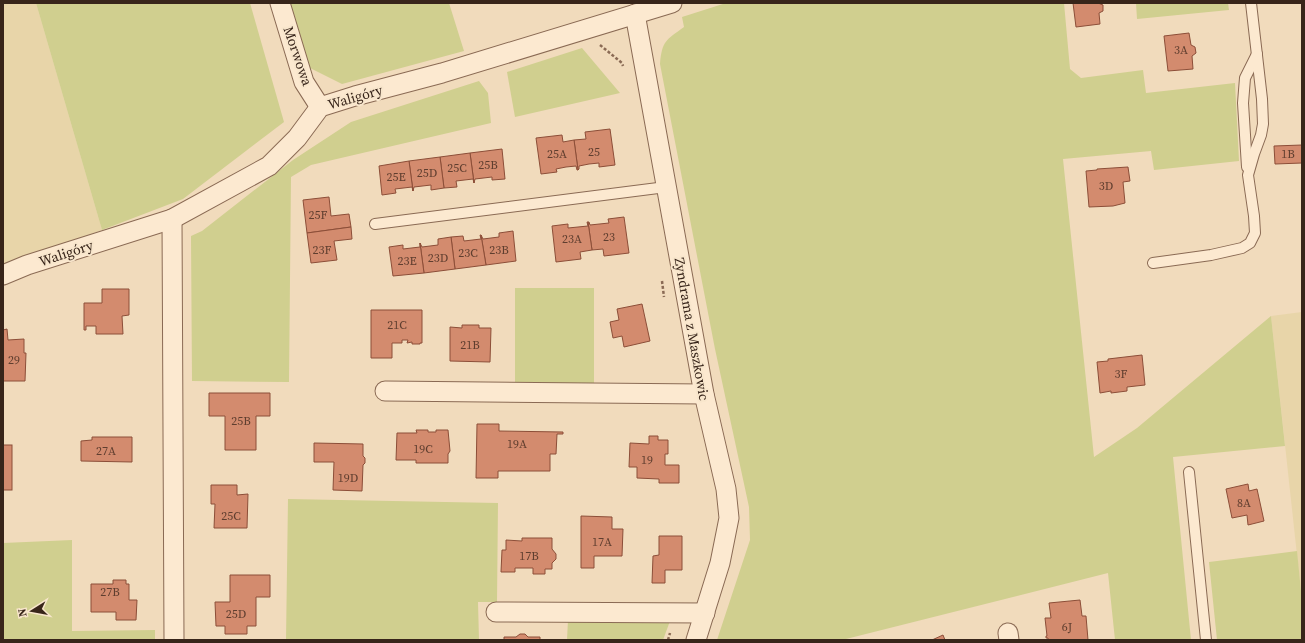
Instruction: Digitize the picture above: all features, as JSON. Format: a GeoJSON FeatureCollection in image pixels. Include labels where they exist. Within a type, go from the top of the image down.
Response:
{"type":"FeatureCollection","features":[{"type":"Feature","properties":{"kind":"street","name":"Morwowa"},"geometry":{"type":"LineString","coordinates":[[280,3],[304,82],[320,107]]}},
{"type":"Feature","properties":{"kind":"street","name":"Waligóry"},"geometry":{"type":"LineString","coordinates":[[3,275],[27,265],[172,219],[269,166],[297,138],[320,107],[354,96],[442,73],[672,3]]}},
{"type":"Feature","properties":{"kind":"street","name":"Zyndrama z Maszkowic"},"geometry":{"type":"LineString","coordinates":[[635,14],[704,394],[726,488],[729,518],[720,563],[696,640]]}},
{"type":"Feature","properties":{"kind":"street"},"geometry":{"type":"LineString","coordinates":[[172,219],[174,640]]}},
{"type":"Feature","properties":{"kind":"street"},"geometry":{"type":"LineString","coordinates":[[385,391],[704,394]]}},
{"type":"Feature","properties":{"kind":"street"},"geometry":{"type":"LineString","coordinates":[[496,612],[704,613]]}},
{"type":"Feature","properties":{"kind":"lane"},"geometry":{"type":"LineString","coordinates":[[1248,175],[1263,124],[1262,99],[1251,3]]}},
{"type":"Feature","properties":{"kind":"lane"},"geometry":{"type":"LineString","coordinates":[[1153,263],[1211,255],[1242,248],[1250,243],[1255,233],[1248,175],[1243,103],[1245,78],[1256,54]]}},
{"type":"Feature","properties":{"kind":"lane"},"geometry":{"type":"LineString","coordinates":[[375,224],[666,187]]}},
{"type":"Feature","properties":{"kind":"lane"},"geometry":{"type":"LineString","coordinates":[[1189,472],[1206,640]]}},
{"type":"Feature","properties":{"kind":"path"},"geometry":{"type":"LineString","coordinates":[[583,30],[622,63],[624,71]]}},
{"type":"Feature","properties":{"kind":"path"},"geometry":{"type":"LineString","coordinates":[[662,277],[661,283],[664,297]]}},
{"type":"Feature","properties":{"kind":"path"},"geometry":{"type":"LineString","coordinates":[[668,640],[679,613]]}},
{"type":"Feature","properties":{"kind":"shaded area"},"geometry":{"type":"Polygon","coordinates":[[[3,3],[36,3],[102,230],[3,267],[3,3]]]}},
{"type":"Feature","properties":{"kind":"shaded area"},"geometry":{"type":"Polygon","coordinates":[[[36,3],[250,3],[284,122],[183,199],[102,230],[36,3]]]}},
{"type":"Feature","properties":{"kind":"shaded area"},"geometry":{"type":"Polygon","coordinates":[[[281,3],[449,3],[464,51],[342,84],[298,62],[281,3]]]}},
{"type":"Feature","properties":{"kind":"shaded area"},"geometry":{"type":"Polygon","coordinates":[[[726,3],[1064,3],[1070,69],[1081,78],[1143,70],[1146,93],[1235,83],[1239,161],[1154,170],[1151,151],[1063,159],[1094,457],[1137,428],[1271,316],[1285,446],[1173,457],[1191,640],[1115,640],[1108,573],[842,640],[717,640],[750,540],[749,507],[715,349],[660,64],[662,50],[666,42],[684,27],[682,17],[726,3]]]}},
{"type":"Feature","properties":{"kind":"shaded area"},"geometry":{"type":"Polygon","coordinates":[[[1136,3],[1228,3],[1229,10],[1137,19],[1136,3]]]}},
{"type":"Feature","properties":{"kind":"shaded area"},"geometry":{"type":"Polygon","coordinates":[[[582,48],[620,93],[515,117],[507,72],[582,48]]]}},
{"type":"Feature","properties":{"kind":"shaded area"},"geometry":{"type":"Polygon","coordinates":[[[479,81],[488,93],[491,123],[311,165],[291,177],[289,382],[192,381],[191,236],[202,231],[293,160],[351,122],[479,81]]]}},
{"type":"Feature","properties":{"kind":"shaded area"},"geometry":{"type":"Polygon","coordinates":[[[515,288],[594,288],[594,383],[515,383],[515,288]]]}},
{"type":"Feature","properties":{"kind":"shaded area"},"geometry":{"type":"Polygon","coordinates":[[[1302,312],[1302,601],[1271,316],[1302,312]]]}},
{"type":"Feature","properties":{"kind":"shaded area"},"geometry":{"type":"Polygon","coordinates":[[[288,499],[498,503],[497,602],[478,602],[479,640],[286,640],[288,499]]]}},
{"type":"Feature","properties":{"kind":"shaded area"},"geometry":{"type":"Polygon","coordinates":[[[72,540],[72,631],[155,630],[155,640],[3,640],[3,543],[72,540]]]}},
{"type":"Feature","properties":{"kind":"shaded area"},"geometry":{"type":"Polygon","coordinates":[[[1297,551],[1302,601],[1302,640],[1217,640],[1209,562],[1297,551]]]}},
{"type":"Feature","properties":{"kind":"shaded area"},"geometry":{"type":"Polygon","coordinates":[[[568,620],[670,621],[663,640],[567,640],[568,620]]]}},
{"type":"Feature","properties":{"kind":"building"},"geometry":{"type":"Polygon","coordinates":[[[1073,3],[1098,3],[1103,5],[1103,11],[1099,13],[1100,24],[1076,27],[1073,3]]]}},
{"type":"Feature","properties":{"kind":"building"},"geometry":{"type":"Polygon","coordinates":[[[1189,33],[1191,45],[1195,47],[1196,53],[1192,56],[1193,69],[1168,71],[1164,36],[1189,33]]]}},
{"type":"Feature","properties":{"kind":"building"},"geometry":{"type":"Polygon","coordinates":[[[610,129],[615,165],[599,167],[599,163],[589,164],[579,166],[578,170],[574,140],[586,139],[585,132],[610,129]]]}},
{"type":"Feature","properties":{"kind":"building"},"geometry":{"type":"Polygon","coordinates":[[[562,135],[563,142],[574,140],[578,170],[576,166],[566,167],[556,169],[557,172],[541,174],[536,138],[562,135]]]}},
{"type":"Feature","properties":{"kind":"building"},"geometry":{"type":"Polygon","coordinates":[[[1302,145],[1302,163],[1275,164],[1274,146],[1302,145]]]}},
{"type":"Feature","properties":{"kind":"building"},"geometry":{"type":"Polygon","coordinates":[[[502,149],[505,179],[492,180],[492,177],[475,179],[474,183],[470,153],[502,149]]]}},
{"type":"Feature","properties":{"kind":"building"},"geometry":{"type":"Polygon","coordinates":[[[470,153],[474,183],[473,179],[456,181],[457,187],[444,188],[440,157],[470,153]]]}},
{"type":"Feature","properties":{"kind":"building"},"geometry":{"type":"Polygon","coordinates":[[[440,157],[444,188],[431,190],[431,185],[414,187],[413,191],[409,161],[440,157]]]}},
{"type":"Feature","properties":{"kind":"building"},"geometry":{"type":"Polygon","coordinates":[[[409,161],[413,191],[412,187],[395,189],[396,193],[382,195],[379,166],[409,161]]]}},
{"type":"Feature","properties":{"kind":"building"},"geometry":{"type":"Polygon","coordinates":[[[1128,167],[1130,181],[1123,182],[1125,203],[1113,206],[1089,207],[1086,171],[1128,167]]]}},
{"type":"Feature","properties":{"kind":"building"},"geometry":{"type":"Polygon","coordinates":[[[329,197],[331,216],[349,214],[351,227],[307,233],[303,200],[329,197]]]}},
{"type":"Feature","properties":{"kind":"building"},"geometry":{"type":"Polygon","coordinates":[[[624,217],[629,253],[604,256],[603,249],[592,250],[588,222],[590,225],[609,223],[608,219],[624,217]]]}},
{"type":"Feature","properties":{"kind":"building"},"geometry":{"type":"Polygon","coordinates":[[[588,222],[592,250],[580,252],[581,259],[556,262],[552,226],[568,224],[568,228],[588,226],[588,222]]]}},
{"type":"Feature","properties":{"kind":"building"},"geometry":{"type":"Polygon","coordinates":[[[351,227],[352,239],[334,241],[337,260],[311,263],[307,233],[351,227]]]}},
{"type":"Feature","properties":{"kind":"building"},"geometry":{"type":"Polygon","coordinates":[[[513,231],[516,261],[486,265],[481,235],[483,239],[499,237],[499,233],[513,231]]]}},
{"type":"Feature","properties":{"kind":"building"},"geometry":{"type":"Polygon","coordinates":[[[481,235],[486,265],[455,269],[451,237],[463,236],[464,241],[481,239],[481,235]]]}},
{"type":"Feature","properties":{"kind":"building"},"geometry":{"type":"Polygon","coordinates":[[[451,237],[455,269],[424,273],[420,243],[422,247],[438,245],[438,239],[451,237]]]}},
{"type":"Feature","properties":{"kind":"building"},"geometry":{"type":"Polygon","coordinates":[[[420,243],[424,273],[393,276],[389,247],[403,245],[403,249],[420,247],[420,243]]]}},
{"type":"Feature","properties":{"kind":"building"},"geometry":{"type":"Polygon","coordinates":[[[102,289],[129,289],[129,315],[122,316],[123,334],[96,334],[96,326],[86,326],[86,330],[84,330],[84,303],[102,303],[102,289]]]}},
{"type":"Feature","properties":{"kind":"building"},"geometry":{"type":"Polygon","coordinates":[[[642,304],[650,341],[624,347],[622,336],[613,338],[610,322],[619,320],[617,309],[642,304]]]}},
{"type":"Feature","properties":{"kind":"building"},"geometry":{"type":"Polygon","coordinates":[[[371,310],[422,310],[422,343],[412,344],[412,342],[407,343],[408,340],[402,340],[402,343],[392,343],[392,358],[371,358],[371,310]]]}},
{"type":"Feature","properties":{"kind":"building"},"geometry":{"type":"Polygon","coordinates":[[[462,325],[479,325],[479,328],[491,328],[490,362],[450,361],[450,327],[462,328],[462,325]]]}},
{"type":"Feature","properties":{"kind":"building"},"geometry":{"type":"Polygon","coordinates":[[[7,329],[8,340],[24,339],[24,353],[26,353],[25,381],[3,381],[3,330],[7,329]]]}},
{"type":"Feature","properties":{"kind":"building"},"geometry":{"type":"Polygon","coordinates":[[[1142,355],[1145,385],[1127,387],[1127,391],[1100,393],[1097,362],[1108,361],[1108,359],[1142,355]]]}},
{"type":"Feature","properties":{"kind":"building"},"geometry":{"type":"Polygon","coordinates":[[[209,393],[270,393],[270,416],[256,416],[256,450],[225,450],[225,416],[209,416],[209,393]]]}},
{"type":"Feature","properties":{"kind":"building"},"geometry":{"type":"Polygon","coordinates":[[[477,424],[499,424],[499,431],[563,432],[563,434],[557,434],[556,454],[550,454],[550,471],[498,471],[498,478],[476,478],[477,424]]]}},
{"type":"Feature","properties":{"kind":"building"},"geometry":{"type":"Polygon","coordinates":[[[416,430],[436,432],[436,430],[448,430],[450,451],[448,454],[448,463],[416,463],[416,460],[396,460],[397,433],[417,433],[416,430]]]}},
{"type":"Feature","properties":{"kind":"building"},"geometry":{"type":"Polygon","coordinates":[[[649,436],[658,436],[658,440],[668,440],[668,454],[665,454],[665,465],[679,465],[679,483],[659,483],[659,479],[637,478],[637,467],[629,467],[630,443],[649,444],[649,436]]]}},
{"type":"Feature","properties":{"kind":"building"},"geometry":{"type":"Polygon","coordinates":[[[92,437],[132,437],[132,462],[81,461],[81,441],[92,440],[92,437]]]}},
{"type":"Feature","properties":{"kind":"building"},"geometry":{"type":"Polygon","coordinates":[[[314,443],[363,444],[363,456],[365,458],[365,463],[363,465],[362,491],[333,490],[334,462],[314,462],[314,443]]]}},
{"type":"Feature","properties":{"kind":"building"},"geometry":{"type":"Polygon","coordinates":[[[3,445],[12,445],[12,490],[3,490],[3,445]]]}},
{"type":"Feature","properties":{"kind":"building"},"geometry":{"type":"Polygon","coordinates":[[[1248,484],[1249,491],[1257,489],[1264,521],[1248,525],[1247,515],[1232,518],[1226,489],[1248,484]]]}},
{"type":"Feature","properties":{"kind":"building"},"geometry":{"type":"Polygon","coordinates":[[[211,485],[237,485],[237,495],[248,494],[247,528],[214,528],[215,504],[211,504],[211,485]]]}},
{"type":"Feature","properties":{"kind":"building"},"geometry":{"type":"Polygon","coordinates":[[[581,516],[612,517],[612,529],[623,529],[622,556],[594,556],[594,568],[581,568],[581,516]]]}},
{"type":"Feature","properties":{"kind":"building"},"geometry":{"type":"Polygon","coordinates":[[[659,536],[682,536],[682,570],[665,570],[665,583],[652,583],[653,556],[659,555],[659,536]]]}},
{"type":"Feature","properties":{"kind":"building"},"geometry":{"type":"Polygon","coordinates":[[[522,538],[552,538],[552,549],[556,554],[556,559],[552,563],[552,569],[545,569],[545,574],[533,574],[533,568],[515,568],[515,572],[501,572],[502,550],[506,550],[506,540],[522,541],[522,538]]]}},
{"type":"Feature","properties":{"kind":"building"},"geometry":{"type":"Polygon","coordinates":[[[230,575],[270,575],[270,597],[256,597],[256,626],[247,626],[247,634],[225,634],[225,626],[216,626],[215,602],[230,602],[230,575]]]}},
{"type":"Feature","properties":{"kind":"building"},"geometry":{"type":"Polygon","coordinates":[[[113,580],[126,580],[126,584],[129,584],[129,600],[137,600],[136,620],[116,620],[116,612],[91,612],[91,584],[113,584],[113,580]]]}},
{"type":"Feature","properties":{"kind":"building"},"geometry":{"type":"Polygon","coordinates":[[[1080,600],[1082,616],[1086,616],[1088,640],[1048,640],[1048,638],[1046,638],[1045,618],[1051,618],[1049,603],[1080,600]]]}},
{"type":"Feature","properties":{"kind":"building"},"geometry":{"type":"Polygon","coordinates":[[[520,634],[525,634],[528,637],[540,637],[540,640],[504,640],[504,637],[516,637],[520,634]]]}},
{"type":"Feature","properties":{"kind":"building"},"geometry":{"type":"Polygon","coordinates":[[[943,635],[945,640],[932,640],[943,635]]]}}]}
